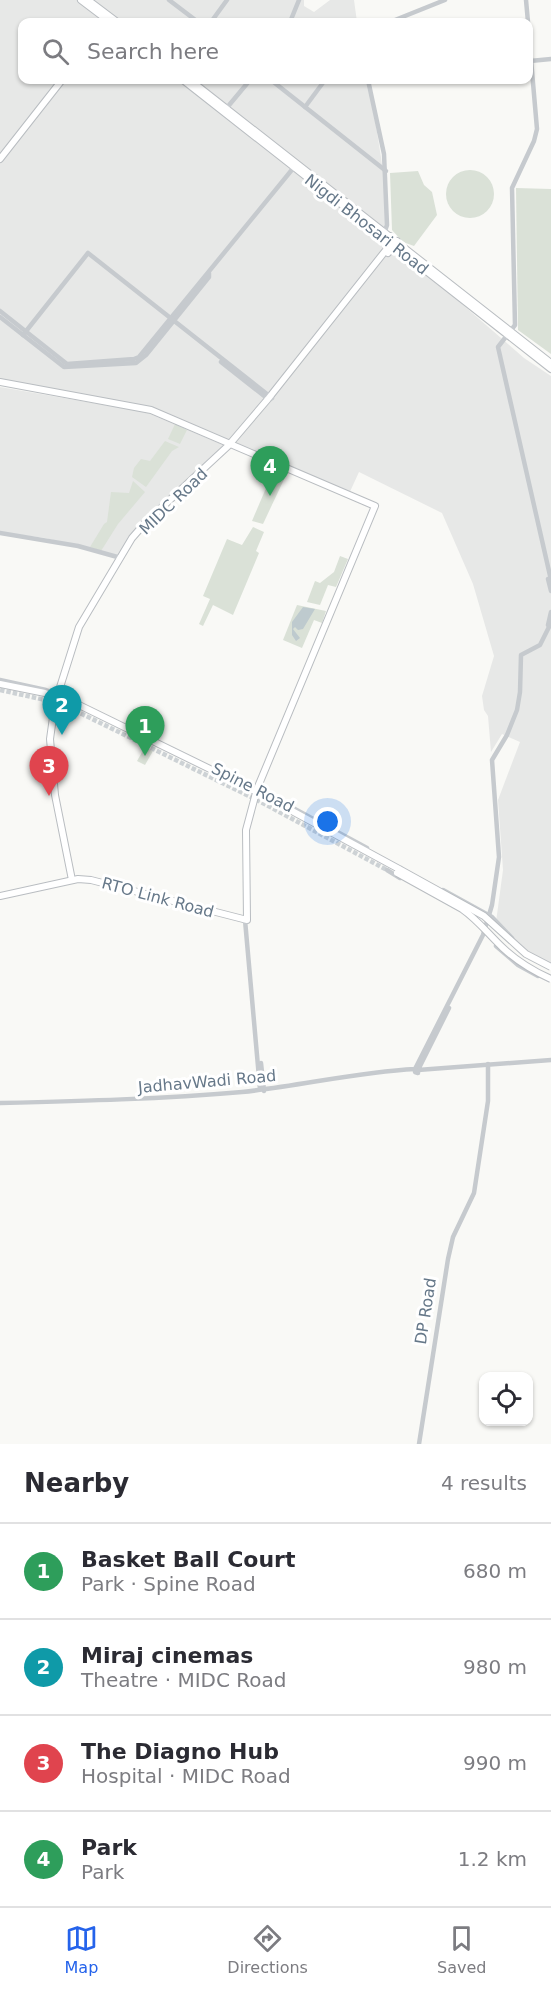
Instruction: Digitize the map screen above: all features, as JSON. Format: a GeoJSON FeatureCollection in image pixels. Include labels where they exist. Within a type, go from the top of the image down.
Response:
{"type":"FeatureCollection","features":[{"type":"Feature","properties":{"kind":"main road"},"geometry":{"type":"LineString","coordinates":[[81,0],[105,18]]}},
{"type":"Feature","properties":{"kind":"main road"},"geometry":{"type":"LineString","coordinates":[[88,0],[106,18]]}},
{"type":"Feature","properties":{"kind":"main road"},"geometry":{"type":"LineString","coordinates":[[0,156],[57,84]]}},
{"type":"Feature","properties":{"kind":"main road","name":"Nigdi Bhosari Road"},"geometry":{"type":"LineString","coordinates":[[189,84],[551,363]]}},
{"type":"Feature","properties":{"kind":"main road","name":"Nigdi Bhosari Road"},"geometry":{"type":"LineString","coordinates":[[195,84],[225,110]]}},
{"type":"Feature","properties":{"kind":"main road","name":"MIDC Road"},"geometry":{"type":"LineString","coordinates":[[73,879],[53,747],[58,698],[79,631],[134,539],[230,445],[270,399],[386,250],[389,238]]}},
{"type":"Feature","properties":{"kind":"main road","name":"Nigdi Bhosari Road"},"geometry":{"type":"LineString","coordinates":[[509,332],[551,369]]}},
{"type":"Feature","properties":{"kind":"main road"},"geometry":{"type":"LineString","coordinates":[[0,383],[146,409],[373,507],[255,791],[246,830],[246,919]]}},
{"type":"Feature","properties":{"kind":"main road","name":"Spine Road"},"geometry":{"type":"LineString","coordinates":[[0,684],[58,698],[90,710],[255,791],[389,866]]}},
{"type":"Feature","properties":{"kind":"main road"},"geometry":{"type":"LineString","coordinates":[[389,866],[484,916],[526,954],[551,965]]}},
{"type":"Feature","properties":{"kind":"main road"},"geometry":{"type":"LineString","coordinates":[[398,871],[469,913],[519,962],[551,980]]}},
{"type":"Feature","properties":{"kind":"main road","name":"RTO Link Road"},"geometry":{"type":"LineString","coordinates":[[0,895],[73,879],[92,880],[246,919]]}},
{"type":"Feature","properties":{"kind":"street"},"geometry":{"type":"LineString","coordinates":[[169,0],[193,18]]}},
{"type":"Feature","properties":{"kind":"street"},"geometry":{"type":"LineString","coordinates":[[214,18],[227,0]]}},
{"type":"Feature","properties":{"kind":"street"},"geometry":{"type":"LineString","coordinates":[[292,18],[299,0]]}},
{"type":"Feature","properties":{"kind":"street"},"geometry":{"type":"LineString","coordinates":[[400,18],[445,0]]}},
{"type":"Feature","properties":{"kind":"street"},"geometry":{"type":"LineString","coordinates":[[525,0],[527,18]]}},
{"type":"Feature","properties":{"kind":"street"},"geometry":{"type":"LineString","coordinates":[[533,62],[551,60]]}},
{"type":"Feature","properties":{"kind":"street"},"geometry":{"type":"LineString","coordinates":[[225,110],[247,84]]}},
{"type":"Feature","properties":{"kind":"street"},"geometry":{"type":"LineString","coordinates":[[276,84],[386,171]]}},
{"type":"Feature","properties":{"kind":"street"},"geometry":{"type":"LineString","coordinates":[[305,107],[322,84]]}},
{"type":"Feature","properties":{"kind":"street"},"geometry":{"type":"LineString","coordinates":[[371,84],[386,171],[389,238]]}},
{"type":"Feature","properties":{"kind":"street"},"geometry":{"type":"LineString","coordinates":[[533,84],[537,129],[534,141],[512,188],[513,323],[499,344],[551,580]]}},
{"type":"Feature","properties":{"kind":"street"},"geometry":{"type":"LineString","coordinates":[[0,316],[67,364],[134,359],[143,356],[296,165]]}},
{"type":"Feature","properties":{"kind":"street"},"geometry":{"type":"LineString","coordinates":[[25,334],[88,253],[138,296],[270,399]]}},
{"type":"Feature","properties":{"kind":"street"},"geometry":{"type":"LineString","coordinates":[[0,311],[25,334]]}},
{"type":"Feature","properties":{"kind":"street"},"geometry":{"type":"LineString","coordinates":[[509,332],[496,343],[497,357],[551,591]]}},
{"type":"Feature","properties":{"kind":"street"},"geometry":{"type":"LineString","coordinates":[[0,535],[77,548],[120,559]]}},
{"type":"Feature","properties":{"kind":"street"},"geometry":{"type":"LineString","coordinates":[[513,720],[518,692],[519,654],[540,643],[551,612]]}},
{"type":"Feature","properties":{"kind":"street"},"geometry":{"type":"LineString","coordinates":[[417,1071],[491,917],[499,857],[493,758],[513,720],[520,692],[521,655],[540,645],[551,623]]}},
{"type":"Feature","properties":{"kind":"street","name":"Spine Road"},"geometry":{"type":"LineString","coordinates":[[389,866],[491,917],[528,951],[551,965]]}},
{"type":"Feature","properties":{"kind":"street","name":"Spine Road"},"geometry":{"type":"LineString","coordinates":[[389,866],[461,911],[518,965],[551,980]]}},
{"type":"Feature","properties":{"kind":"street"},"geometry":{"type":"LineString","coordinates":[[246,919],[262,1090]]}},
{"type":"Feature","properties":{"kind":"street","name":"JadhavWadi Road"},"geometry":{"type":"LineString","coordinates":[[0,1104],[151,1101],[417,1071],[551,1061]]}},
{"type":"Feature","properties":{"kind":"street","name":"DP Road"},"geometry":{"type":"LineString","coordinates":[[419,1444],[450,1239],[473,1186],[488,1101],[487,1066]]}},
{"type":"Feature","properties":{"kind":"shaded area"},"geometry":{"type":"Polygon","coordinates":[[[0,0],[79,0],[103,18],[18,18],[18,84],[186,84],[388,240],[524,358],[551,376],[551,963],[534,956],[496,922],[503,870],[498,800],[520,742],[502,734],[491,752],[488,716],[484,710],[482,696],[494,656],[473,584],[442,513],[359,472],[348,496],[142,406],[0,381],[0,0]]]}},
{"type":"Feature","properties":{"kind":"shaded area"},"geometry":{"type":"Polygon","coordinates":[[[89,0],[304,0],[304,6],[314,12],[330,0],[354,0],[356,18],[113,18],[89,0]]]}},
{"type":"Feature","properties":{"kind":"shaded area"},"geometry":{"type":"Polygon","coordinates":[[[196,84],[370,84],[384,177],[386,232],[196,84]]]}},
{"type":"Feature","properties":{"kind":"shaded area"},"geometry":{"type":"Polygon","coordinates":[[[470,170],[487,177],[494,194],[487,211],[470,218],[453,211],[446,194],[453,177],[470,170]]]}},
{"type":"Feature","properties":{"kind":"shaded area"},"geometry":{"type":"Polygon","coordinates":[[[418,171],[424,185],[432,192],[437,215],[414,246],[403,242],[392,230],[390,173],[418,171]]]}},
{"type":"Feature","properties":{"kind":"shaded area"},"geometry":{"type":"Polygon","coordinates":[[[516,188],[551,189],[551,354],[518,330],[516,188]]]}},
{"type":"Feature","properties":{"kind":"shaded area"},"geometry":{"type":"Polygon","coordinates":[[[0,387],[145,412],[226,446],[142,523],[119,556],[45,538],[0,532],[0,387]]]}},
{"type":"Feature","properties":{"kind":"shaded area"},"geometry":{"type":"Polygon","coordinates":[[[175,424],[187,430],[180,444],[168,439],[175,424]]]}},
{"type":"Feature","properties":{"kind":"shaded area"},"geometry":{"type":"Polygon","coordinates":[[[165,441],[179,447],[172,451],[146,487],[132,477],[134,468],[141,459],[150,461],[165,441]]]}},
{"type":"Feature","properties":{"kind":"shaded area"},"geometry":{"type":"Polygon","coordinates":[[[275,467],[287,473],[263,524],[252,521],[275,467]]]}},
{"type":"Feature","properties":{"kind":"shaded area"},"geometry":{"type":"Polygon","coordinates":[[[133,481],[145,492],[118,524],[101,551],[90,547],[107,522],[111,492],[129,493],[133,481]]]}},
{"type":"Feature","properties":{"kind":"shaded area"},"geometry":{"type":"Polygon","coordinates":[[[253,527],[264,532],[256,551],[259,553],[233,615],[213,605],[203,626],[199,624],[210,599],[203,596],[227,539],[242,545],[253,527]]]}},
{"type":"Feature","properties":{"kind":"shaded area"},"geometry":{"type":"Polygon","coordinates":[[[340,556],[348,559],[336,587],[328,585],[320,605],[307,602],[315,581],[320,583],[334,572],[340,556]]]}},
{"type":"Feature","properties":{"kind":"shaded area"},"geometry":{"type":"Polygon","coordinates":[[[297,605],[326,611],[322,623],[314,620],[302,648],[283,640],[297,605]]]}},
{"type":"Feature","properties":{"kind":"shaded area"},"geometry":{"type":"Polygon","coordinates":[[[303,607],[315,609],[303,629],[298,630],[295,627],[293,629],[300,638],[296,641],[292,635],[292,622],[303,607]]]}},
{"type":"Feature","properties":{"kind":"shaded area"},"geometry":{"type":"Polygon","coordinates":[[[145,747],[153,751],[145,765],[137,761],[145,747]]]}},
{"type":"Feature","properties":{"kind":"tunnel"},"geometry":{"type":"LineString","coordinates":[[0,690],[50,701],[74,710],[259,801],[387,870]]}},
{"type":"Feature","properties":{"kind":"place","name":"Park"},"geometry":{"type":"Point","coordinates":[270,496]}},
{"type":"Feature","properties":{"kind":"place","name":"Miraj cinemas"},"geometry":{"type":"Point","coordinates":[62,735]}},
{"type":"Feature","properties":{"kind":"place","name":"Basket Ball Court"},"geometry":{"type":"Point","coordinates":[145,756]}},
{"type":"Feature","properties":{"kind":"place","name":"The Diagno Hub"},"geometry":{"type":"Point","coordinates":[49,796]}}]}
